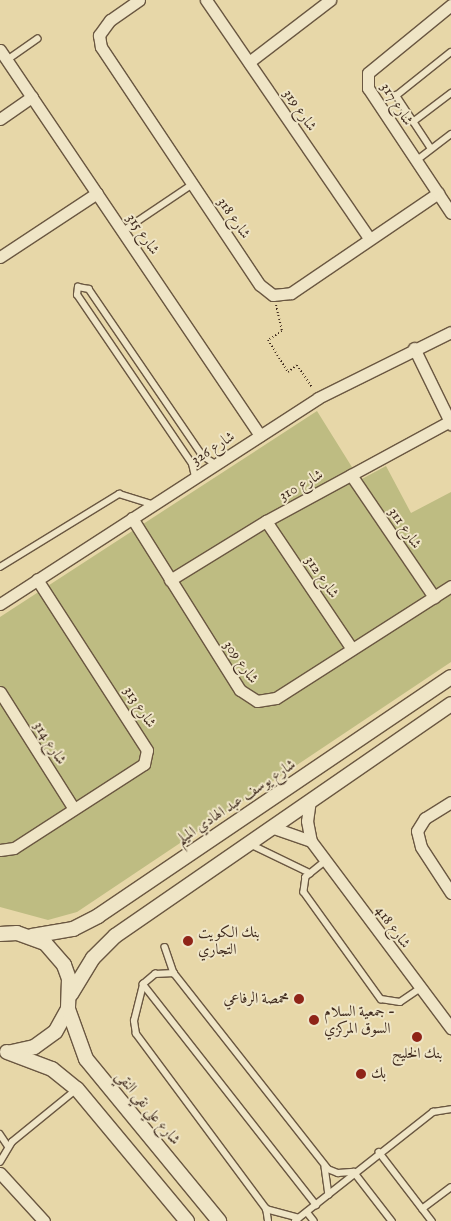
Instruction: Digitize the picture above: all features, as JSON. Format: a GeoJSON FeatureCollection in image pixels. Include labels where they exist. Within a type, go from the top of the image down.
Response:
{"type":"FeatureCollection","features":[{"type":"Feature","properties":{"kind":"street","name":"شارع 318"},"geometry":{"type":"LineString","coordinates":[[138,0],[110,20],[99,35],[102,46],[260,285],[274,295]]}},
{"type":"Feature","properties":{"kind":"street","name":"شارع 319"},"geometry":{"type":"LineString","coordinates":[[206,0],[369,238]]}},
{"type":"Feature","properties":{"kind":"street"},"geometry":{"type":"LineString","coordinates":[[249,62],[330,0]]}},
{"type":"Feature","properties":{"kind":"street","name":"شارع 317"},"geometry":{"type":"LineString","coordinates":[[451,5],[368,73],[368,88],[451,213]]}},
{"type":"Feature","properties":{"kind":"street","name":"شارع 315"},"geometry":{"type":"LineString","coordinates":[[0,50],[260,435]]}},
{"type":"Feature","properties":{"kind":"street"},"geometry":{"type":"LineString","coordinates":[[0,119],[32,97]]}},
{"type":"Feature","properties":{"kind":"street"},"geometry":{"type":"LineString","coordinates":[[0,257],[97,193]]}},
{"type":"Feature","properties":{"kind":"street"},"geometry":{"type":"LineString","coordinates":[[274,295],[291,293],[369,238],[438,193]]}},
{"type":"Feature","properties":{"kind":"street","name":"شارع 326"},"geometry":{"type":"LineString","coordinates":[[0,604],[318,398],[414,348],[451,332]]}},
{"type":"Feature","properties":{"kind":"street"},"geometry":{"type":"LineString","coordinates":[[414,348],[450,423]]}},
{"type":"Feature","properties":{"kind":"street","name":"شارع 310"},"geometry":{"type":"LineString","coordinates":[[170,580],[266,521],[450,423]]}},
{"type":"Feature","properties":{"kind":"street","name":"شارع 311"},"geometry":{"type":"LineString","coordinates":[[351,475],[434,598]]}},
{"type":"Feature","properties":{"kind":"street","name":"شارع 309"},"geometry":{"type":"LineString","coordinates":[[132,518],[170,580],[250,699],[276,698],[451,586]]}},
{"type":"Feature","properties":{"kind":"street","name":"شارع 312"},"geometry":{"type":"LineString","coordinates":[[266,521],[352,649]]}},
{"type":"Feature","properties":{"kind":"street","name":"شارع 313"},"geometry":{"type":"LineString","coordinates":[[0,850],[14,848],[144,764],[148,750],[37,579]]}},
{"type":"Feature","properties":{"kind":"street","name":"شارع يوسف عبد الهادي الميلم"},"geometry":{"type":"LineString","coordinates":[[32,936],[73,929],[98,916],[451,677]]}},
{"type":"Feature","properties":{"kind":"street","name":"شارع 314"},"geometry":{"type":"LineString","coordinates":[[1,698],[74,809]]}},
{"type":"Feature","properties":{"kind":"street"},"geometry":{"type":"LineString","coordinates":[[70,994],[93,958],[115,936],[451,704]]}},
{"type":"Feature","properties":{"kind":"street"},"geometry":{"type":"LineString","coordinates":[[310,800],[307,821],[311,842]]}},
{"type":"Feature","properties":{"kind":"street"},"geometry":{"type":"LineString","coordinates":[[451,802],[425,818],[417,831],[421,848],[451,893]]}},
{"type":"Feature","properties":{"kind":"street"},"geometry":{"type":"LineString","coordinates":[[271,827],[311,842]]}},
{"type":"Feature","properties":{"kind":"street","name":"شارع 418"},"geometry":{"type":"LineString","coordinates":[[311,842],[419,989],[451,1028]]}},
{"type":"Feature","properties":{"kind":"street"},"geometry":{"type":"LineString","coordinates":[[0,924],[17,933]]}},
{"type":"Feature","properties":{"kind":"street"},"geometry":{"type":"LineString","coordinates":[[0,934],[17,933],[32,936],[56,953],[64,965],[70,994],[68,1008],[45,1041],[4,1052]]}},
{"type":"Feature","properties":{"kind":"street","name":"شارع علي نقي النقي"},"geometry":{"type":"LineString","coordinates":[[68,1008],[82,1052],[218,1221]]}},
{"type":"Feature","properties":{"kind":"street"},"geometry":{"type":"LineString","coordinates":[[4,1052],[44,1066],[76,1089],[187,1221]]}},
{"type":"Feature","properties":{"kind":"street"},"geometry":{"type":"LineString","coordinates":[[108,1126],[114,1114],[130,1112]]}},
{"type":"Feature","properties":{"kind":"street"},"geometry":{"type":"LineString","coordinates":[[0,1173],[44,1221]]}},
{"type":"Feature","properties":{"kind":"lane"},"geometry":{"type":"LineString","coordinates":[[7,60],[37,39]]}},
{"type":"Feature","properties":{"kind":"lane"},"geometry":{"type":"LineString","coordinates":[[431,149],[396,99],[398,92],[451,52]]}},
{"type":"Feature","properties":{"kind":"lane"},"geometry":{"type":"LineString","coordinates":[[413,122],[451,94]]}},
{"type":"Feature","properties":{"kind":"lane"},"geometry":{"type":"LineString","coordinates":[[416,161],[451,134]]}},
{"type":"Feature","properties":{"kind":"lane"},"geometry":{"type":"LineString","coordinates":[[123,230],[193,184]]}},
{"type":"Feature","properties":{"kind":"lane"},"geometry":{"type":"LineString","coordinates":[[195,477],[192,464],[76,295],[78,287],[89,289],[203,456],[216,464]]}},
{"type":"Feature","properties":{"kind":"lane"},"geometry":{"type":"LineString","coordinates":[[0,567],[119,494],[154,505]]}},
{"type":"Feature","properties":{"kind":"lane"},"geometry":{"type":"LineString","coordinates":[[248,843],[310,873]]}},
{"type":"Feature","properties":{"kind":"lane"},"geometry":{"type":"LineString","coordinates":[[326,861],[310,873],[303,884],[304,892],[381,999],[400,1002],[419,989]]}},
{"type":"Feature","properties":{"kind":"lane"},"geometry":{"type":"LineString","coordinates":[[165,948],[174,973],[324,1165],[338,1173],[354,1172]]}},
{"type":"Feature","properties":{"kind":"lane"},"geometry":{"type":"LineString","coordinates":[[174,973],[161,971],[143,984],[134,1021],[136,1034],[266,1209],[268,1221]]}},
{"type":"Feature","properties":{"kind":"lane"},"geometry":{"type":"LineString","coordinates":[[143,984],[316,1205]]}},
{"type":"Feature","properties":{"kind":"lane"},"geometry":{"type":"LineString","coordinates":[[0,1162],[8,1146],[76,1089]]}},
{"type":"Feature","properties":{"kind":"lane"},"geometry":{"type":"LineString","coordinates":[[266,1209],[297,1220],[379,1152],[433,1112],[451,1109]]}},
{"type":"Feature","properties":{"kind":"lane"},"geometry":{"type":"LineString","coordinates":[[0,1134],[8,1146]]}},
{"type":"Feature","properties":{"kind":"lane"},"geometry":{"type":"LineString","coordinates":[[379,1152],[432,1221]]}},
{"type":"Feature","properties":{"kind":"lane"},"geometry":{"type":"LineString","coordinates":[[324,1165],[329,1195]]}},
{"type":"Feature","properties":{"kind":"lane"},"geometry":{"type":"LineString","coordinates":[[354,1172],[392,1221]]}},
{"type":"Feature","properties":{"kind":"lane"},"geometry":{"type":"LineString","coordinates":[[422,1209],[451,1187]]}},
{"type":"Feature","properties":{"kind":"lane"},"geometry":{"type":"LineString","coordinates":[[307,1212],[314,1221]]}},
{"type":"Feature","properties":{"kind":"path"},"geometry":{"type":"LineString","coordinates":[[274,295],[282,331],[268,340],[288,372],[297,366],[318,398]]}},
{"type":"Feature","properties":{"kind":"shaded area"},"geometry":{"type":"Polygon","coordinates":[[[317,411],[360,480],[386,466],[411,513],[451,492],[451,662],[77,912],[48,920],[0,907],[0,617],[317,411]]]}},
{"type":"Feature","properties":{"kind":"place","name":"بنك الكويت التجاري"},"geometry":{"type":"Point","coordinates":[188,941]}},
{"type":"Feature","properties":{"kind":"place","name":"محمصة الرفاعي"},"geometry":{"type":"Point","coordinates":[299,999]}},
{"type":"Feature","properties":{"kind":"place","name":"جمعية السلام - السوق المركزي"},"geometry":{"type":"Point","coordinates":[314,1020]}},
{"type":"Feature","properties":{"kind":"place","name":"بنك الخليج"},"geometry":{"type":"Point","coordinates":[417,1037]}},
{"type":"Feature","properties":{"kind":"place","name":"بك"},"geometry":{"type":"Point","coordinates":[361,1074]}}]}
